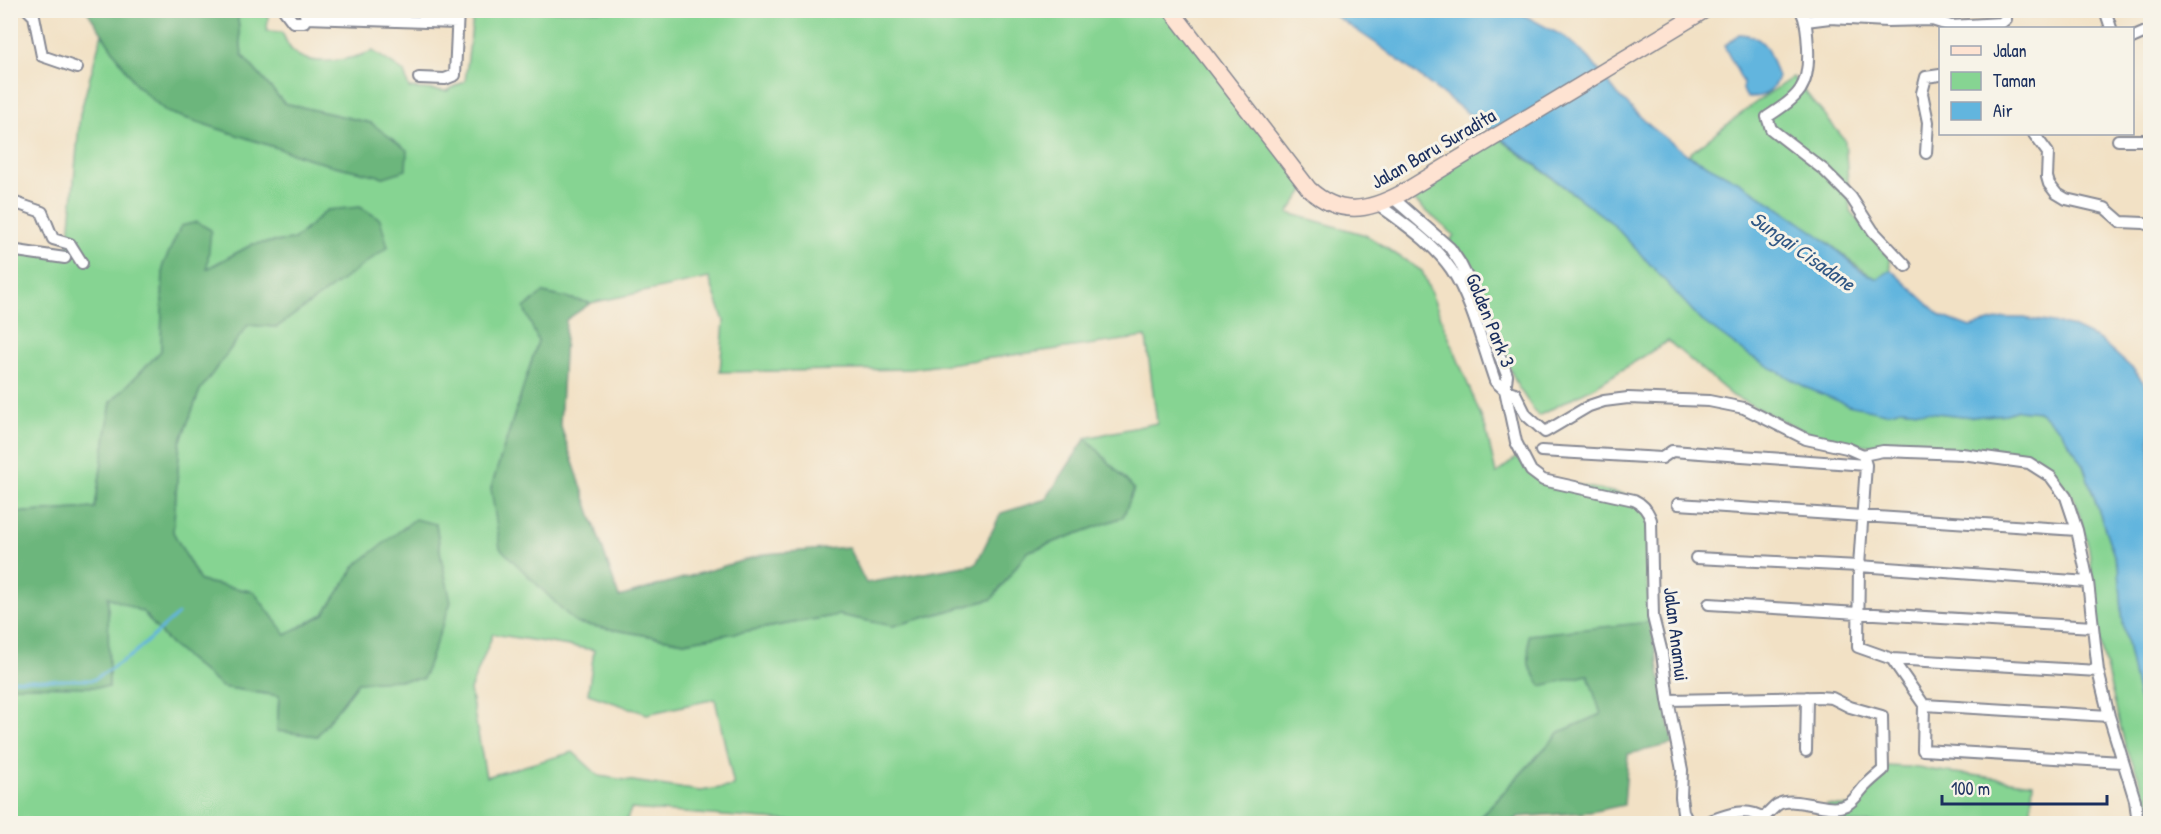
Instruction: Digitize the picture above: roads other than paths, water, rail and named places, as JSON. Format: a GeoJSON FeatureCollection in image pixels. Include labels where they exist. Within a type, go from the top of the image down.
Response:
{"type":"FeatureCollection","features":[{"type":"Feature","properties":{"kind":"main road","name":"Jalan Baru Suradita"},"geometry":{"type":"LineString","coordinates":[[1171,10],[1309,189],[1322,199],[1341,207],[1361,208],[1391,198],[1705,10]]}},
{"type":"Feature","properties":{"kind":"street"},"geometry":{"type":"LineString","coordinates":[[28,10],[34,16],[42,56],[76,68]]}},
{"type":"Feature","properties":{"kind":"street"},"geometry":{"type":"LineString","coordinates":[[284,10],[292,22],[304,22],[305,14],[457,23]]}},
{"type":"Feature","properties":{"kind":"street"},"geometry":{"type":"LineString","coordinates":[[419,78],[445,79],[453,78],[455,75],[458,10]]}},
{"type":"Feature","properties":{"kind":"street"},"geometry":{"type":"LineString","coordinates":[[1801,10],[1806,21],[1809,67],[1804,85],[1793,99],[1767,117],[1772,129],[1824,170],[1851,197],[1873,231],[1906,266]]}},
{"type":"Feature","properties":{"kind":"street"},"geometry":{"type":"LineString","coordinates":[[1806,21],[1830,18],[1887,21],[1916,15],[1951,26],[2001,23],[2006,19],[2005,10]]}},
{"type":"Feature","properties":{"kind":"street"},"geometry":{"type":"LineString","coordinates":[[2105,10],[2111,27]]}},
{"type":"Feature","properties":{"kind":"street"},"geometry":{"type":"LineString","coordinates":[[2134,38],[2151,30]]}},
{"type":"Feature","properties":{"kind":"street"},"geometry":{"type":"LineString","coordinates":[[1926,153],[1928,122],[1922,93],[1926,77],[1939,75]]}},
{"type":"Feature","properties":{"kind":"street"},"geometry":{"type":"LineString","coordinates":[[2035,135],[2048,153],[2047,177],[2056,193],[2066,200],[2104,208],[2121,222],[2151,225]]}},
{"type":"Feature","properties":{"kind":"street"},"geometry":{"type":"LineString","coordinates":[[2118,140],[2151,140]]}},
{"type":"Feature","properties":{"kind":"street","name":"Golden Park 3"},"geometry":{"type":"LineString","coordinates":[[1391,198],[1451,270],[1465,297],[1494,381],[1505,390]]}},
{"type":"Feature","properties":{"kind":"street"},"geometry":{"type":"LineString","coordinates":[[10,201],[42,212],[53,239],[70,244],[82,263]]}},
{"type":"Feature","properties":{"kind":"street"},"geometry":{"type":"LineString","coordinates":[[10,250],[65,258]]}},
{"type":"Feature","properties":{"kind":"street"},"geometry":{"type":"LineString","coordinates":[[1505,390],[1515,393],[1526,415],[1545,432],[1589,406],[1604,401],[1628,398],[1709,401],[1744,408],[1806,439],[1847,448],[1864,460]]}},
{"type":"Feature","properties":{"kind":"street","name":"Jalan Anamui"},"geometry":{"type":"LineString","coordinates":[[1505,390],[1516,442],[1531,471],[1543,480],[1634,500],[1640,503],[1648,513],[1651,520],[1653,617],[1662,653],[1668,700],[1682,770],[1683,812],[1686,820],[1692,824]]}},
{"type":"Feature","properties":{"kind":"street"},"geometry":{"type":"LineString","coordinates":[[1540,451],[1662,458],[1672,451],[1864,460],[1883,451],[1962,454],[2029,463],[2051,477],[2066,497],[2077,530],[2088,582],[2098,672],[2122,762],[2135,800],[2138,824]]}},
{"type":"Feature","properties":{"kind":"street"},"geometry":{"type":"LineString","coordinates":[[1864,460],[1858,647],[1892,659],[2098,672]]}},
{"type":"Feature","properties":{"kind":"street"},"geometry":{"type":"LineString","coordinates":[[1678,504],[2077,530]]}},
{"type":"Feature","properties":{"kind":"street"},"geometry":{"type":"LineString","coordinates":[[1696,558],[1859,566],[2088,582]]}},
{"type":"Feature","properties":{"kind":"street"},"geometry":{"type":"LineString","coordinates":[[1708,604],[2093,627]]}},
{"type":"Feature","properties":{"kind":"street"},"geometry":{"type":"LineString","coordinates":[[1892,659],[1924,705],[1923,750],[2122,762]]}},
{"type":"Feature","properties":{"kind":"street"},"geometry":{"type":"LineString","coordinates":[[1806,751],[1807,697]]}},
{"type":"Feature","properties":{"kind":"street"},"geometry":{"type":"LineString","coordinates":[[1668,700],[1832,698],[1862,711],[1880,714],[1883,719],[1883,770],[1850,803],[1843,807],[1830,808],[1791,802],[1783,803],[1778,804],[1764,821],[1756,813],[1738,812],[1702,824]]}},
{"type":"Feature","properties":{"kind":"street"},"geometry":{"type":"LineString","coordinates":[[1924,705],[2109,716]]}},
{"type":"Feature","properties":{"kind":"water","name":"Sungai Cisadane"},"geometry":{"type":"Polygon","coordinates":[[[1328,11],[1516,11],[1565,37],[1589,58],[1618,95],[1650,126],[1688,155],[1739,182],[1783,211],[1817,234],[1861,271],[1877,279],[1891,270],[1941,316],[1970,327],[2004,318],[2024,318],[2070,326],[2100,340],[2134,370],[2150,391],[2150,734],[2137,693],[2123,624],[2119,570],[2082,462],[2060,430],[2040,412],[2018,410],[2006,414],[1972,417],[1901,409],[1886,413],[1848,405],[1807,388],[1749,355],[1702,321],[1612,223],[1377,44],[1328,11]]]}},
{"type":"Feature","properties":{"kind":"water"},"geometry":{"type":"Polygon","coordinates":[[[1739,34],[1749,35],[1762,42],[1778,77],[1770,91],[1758,97],[1747,97],[1742,90],[1743,82],[1724,46],[1739,34]]]}},
{"type":"Feature","properties":{"kind":"waterway"},"geometry":{"type":"LineString","coordinates":[[10,680],[93,680],[132,655],[178,614]]}}]}
